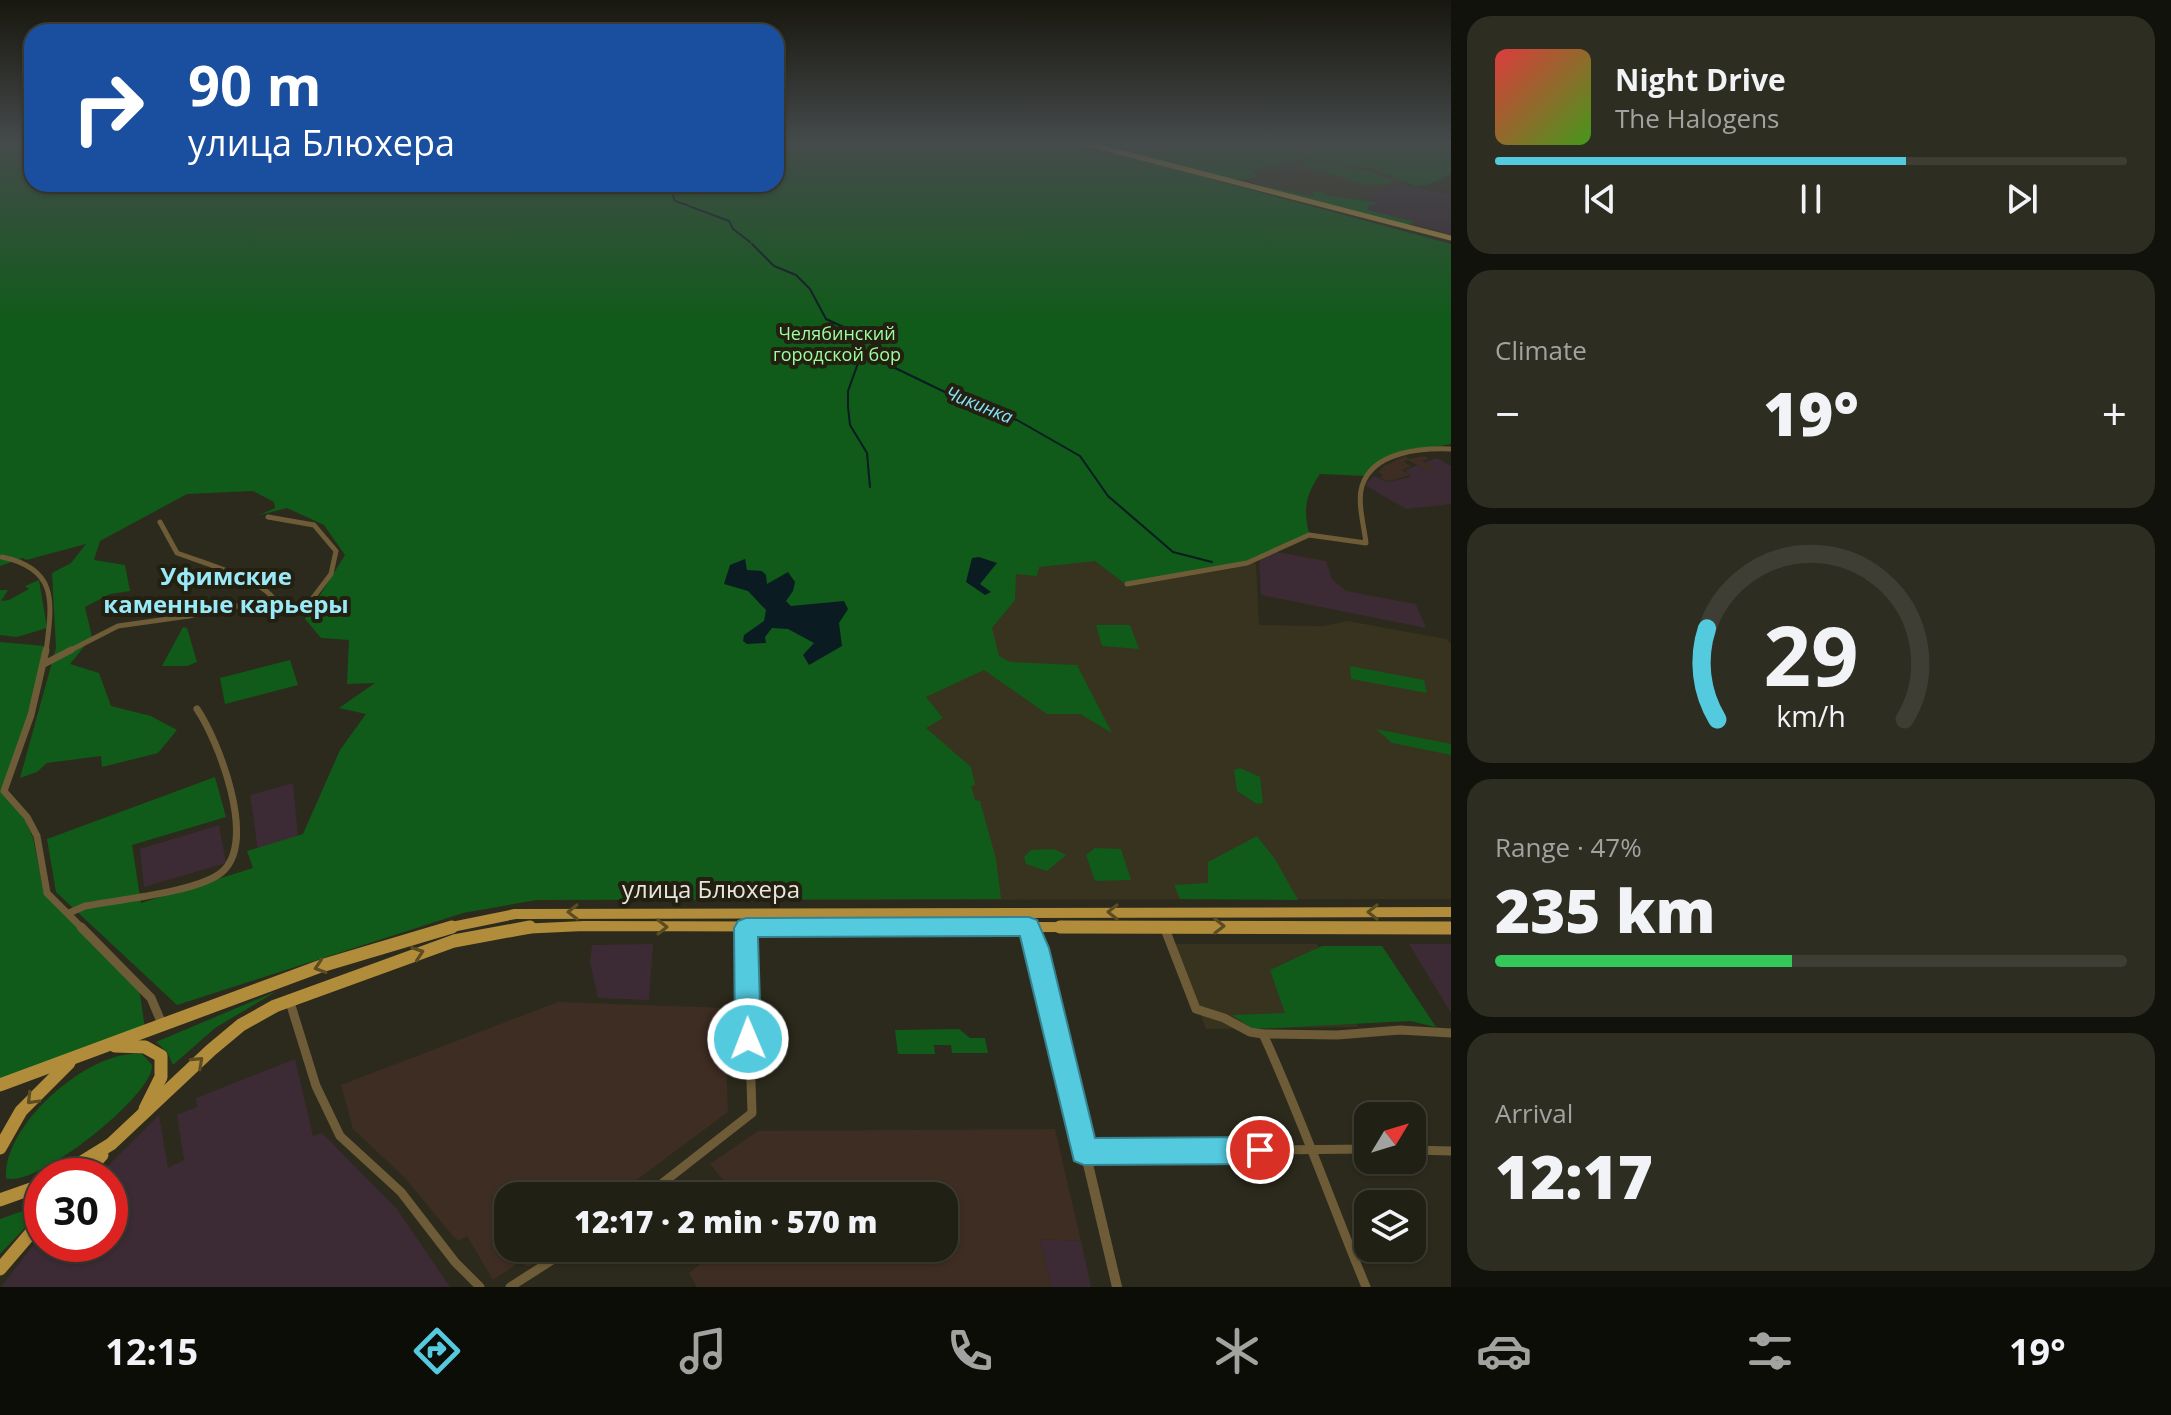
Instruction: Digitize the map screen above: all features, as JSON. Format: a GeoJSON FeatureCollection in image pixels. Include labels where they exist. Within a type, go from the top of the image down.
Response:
{"type":"FeatureCollection","features":[{"type":"Feature","properties":{"kind":"main road"},"geometry":{"type":"LineString","coordinates":[[1315,204],[1451,240]]}},
{"type":"Feature","properties":{"kind":"main road"},"geometry":{"type":"LineString","coordinates":[[1025,911],[1029,927]]}},
{"type":"Feature","properties":{"kind":"main road","name":"улица Блюхера"},"geometry":{"type":"LineString","coordinates":[[0,1085],[285,979],[428,932],[515,914],[1451,912]]}},
{"type":"Feature","properties":{"kind":"main road","name":"улица Блюхера"},"geometry":{"type":"LineString","coordinates":[[88,1158],[111,1144],[241,1025],[289,999],[454,941],[494,931],[531,927],[1451,928]]}},
{"type":"Feature","properties":{"kind":"main road"},"geometry":{"type":"LineString","coordinates":[[106,1047],[137,1045],[161,1056],[161,1077],[141,1115]]}},
{"type":"Feature","properties":{"kind":"main road"},"geometry":{"type":"LineString","coordinates":[[0,1148],[21,1111],[75,1058]]}},
{"type":"Feature","properties":{"kind":"main road"},"geometry":{"type":"LineString","coordinates":[[99,1158],[111,1144]]}},
{"type":"Feature","properties":{"kind":"main road"},"geometry":{"type":"LineString","coordinates":[[0,1200],[24,1191]]}},
{"type":"Feature","properties":{"kind":"main road"},"geometry":{"type":"LineString","coordinates":[[0,1269],[24,1241]]}},
{"type":"Feature","properties":{"kind":"street"},"geometry":{"type":"LineString","coordinates":[[1127,584],[1247,563],[1309,535],[1366,543],[1363,481],[1385,460],[1396,455],[1426,448],[1451,449]]}},
{"type":"Feature","properties":{"kind":"street"},"geometry":{"type":"LineString","coordinates":[[44,664],[118,626],[189,616],[229,606],[309,603],[331,574],[336,551],[314,525],[268,517]]}},
{"type":"Feature","properties":{"kind":"street"},"geometry":{"type":"LineString","coordinates":[[160,522],[177,553],[260,585],[276,600],[277,606]]}},
{"type":"Feature","properties":{"kind":"street"},"geometry":{"type":"LineString","coordinates":[[2,557],[27,564],[44,578],[50,629],[28,723],[4,791],[27,817],[37,836],[47,893],[151,998],[163,1026]]}},
{"type":"Feature","properties":{"kind":"street"},"geometry":{"type":"LineString","coordinates":[[69,913],[85,906],[193,884],[222,873],[232,857],[236,819],[222,756],[211,729],[197,709]]}},
{"type":"Feature","properties":{"kind":"street"},"geometry":{"type":"LineString","coordinates":[[1163,926],[1196,1009],[1224,1018],[1250,1032],[1337,1035],[1400,1030],[1451,1033]]}},
{"type":"Feature","properties":{"kind":"street"},"geometry":{"type":"LineString","coordinates":[[1029,927],[1037,948],[1117,1287]]}},
{"type":"Feature","properties":{"kind":"street"},"geometry":{"type":"LineString","coordinates":[[665,1182],[752,1113],[746,928]]}},
{"type":"Feature","properties":{"kind":"street"},"geometry":{"type":"LineString","coordinates":[[289,999],[316,1086],[340,1136],[401,1192],[455,1262],[480,1287]]}},
{"type":"Feature","properties":{"kind":"street"},"geometry":{"type":"LineString","coordinates":[[1263,1034],[1305,1127],[1366,1287]]}},
{"type":"Feature","properties":{"kind":"street"},"geometry":{"type":"LineString","coordinates":[[1084,1152],[1354,1149]]}},
{"type":"Feature","properties":{"kind":"street"},"geometry":{"type":"LineString","coordinates":[[1426,1150],[1451,1151]]}},
{"type":"Feature","properties":{"kind":"street"},"geometry":{"type":"LineString","coordinates":[[510,1287],[549,1262]]}},
{"type":"Feature","properties":{"kind":"shaded area"},"geometry":{"type":"Polygon","coordinates":[[[1336,204],[1358,204],[1351,208],[1336,204]]]}},
{"type":"Feature","properties":{"kind":"shaded area"},"geometry":{"type":"Polygon","coordinates":[[[1358,204],[1451,204],[1451,234],[1351,208],[1358,204]]]}},
{"type":"Feature","properties":{"kind":"shaded area"},"geometry":{"type":"Polygon","coordinates":[[[1405,456],[1410,459],[1424,456],[1429,459],[1422,461],[1438,470],[1428,471],[1408,460],[1403,462],[1411,466],[1402,470],[1410,475],[1389,481],[1380,478],[1383,475],[1378,472],[1384,466],[1405,456]]]}},
{"type":"Feature","properties":{"kind":"shaded area"},"geometry":{"type":"Polygon","coordinates":[[[1437,458],[1451,466],[1451,504],[1406,509],[1365,485],[1374,476],[1387,482],[1411,477],[1405,470],[1437,458]]]}},
{"type":"Feature","properties":{"kind":"shaded area"},"geometry":{"type":"Polygon","coordinates":[[[1276,552],[1326,561],[1332,579],[1346,591],[1416,604],[1426,628],[1261,595],[1259,561],[1276,552]]]}},
{"type":"Feature","properties":{"kind":"shaded area"},"geometry":{"type":"Polygon","coordinates":[[[1093,553],[1252,562],[1256,564],[1259,625],[1323,626],[1348,621],[1446,639],[1451,644],[1451,899],[769,900],[926,728],[926,697],[990,577],[1093,553]],[[1070,672],[1047,714],[1080,714],[1070,672]]]}},
{"type":"Feature","properties":{"kind":"shaded area"},"geometry":{"type":"Polygon","coordinates":[[[972,558],[997,563],[980,584],[991,592],[985,595],[966,582],[972,558]]]}},
{"type":"Feature","properties":{"kind":"shaded area"},"geometry":{"type":"Polygon","coordinates":[[[745,559],[747,570],[762,571],[767,584],[788,572],[795,582],[786,601],[791,606],[844,601],[848,609],[839,623],[842,646],[809,665],[803,655],[814,643],[788,629],[772,628],[765,637],[766,643],[747,644],[743,641],[744,635],[764,621],[766,610],[748,591],[724,584],[730,565],[745,559]]]}},
{"type":"Feature","properties":{"kind":"shaded area"},"geometry":{"type":"Polygon","coordinates":[[[293,783],[298,837],[258,850],[250,795],[293,783]]]}},
{"type":"Feature","properties":{"kind":"shaded area"},"geometry":{"type":"Polygon","coordinates":[[[219,825],[226,863],[144,887],[140,849],[219,825]]]}},
{"type":"Feature","properties":{"kind":"shaded area"},"geometry":{"type":"Polygon","coordinates":[[[653,944],[649,1000],[598,998],[590,962],[592,945],[653,944]]]}},
{"type":"Feature","properties":{"kind":"shaded area"},"geometry":{"type":"Polygon","coordinates":[[[1174,944],[1317,944],[1358,1027],[1206,1029],[1174,944]]]}},
{"type":"Feature","properties":{"kind":"shaded area"},"geometry":{"type":"Polygon","coordinates":[[[1409,944],[1451,944],[1451,1013],[1409,944]]]}},
{"type":"Feature","properties":{"kind":"shaded area"},"geometry":{"type":"Polygon","coordinates":[[[558,1002],[728,1008],[728,1112],[634,1182],[494,1182],[494,1262],[520,1262],[493,1280],[467,1236],[458,1241],[404,1177],[353,1129],[341,1085],[558,1002]]]}},
{"type":"Feature","properties":{"kind":"shaded area"},"geometry":{"type":"Polygon","coordinates":[[[295,1059],[313,1136],[322,1133],[397,1209],[450,1287],[1,1287],[24,1257],[24,1262],[128,1262],[128,1158],[116,1158],[159,1115],[168,1168],[184,1160],[177,1115],[197,1107],[196,1098],[295,1059]]]}},
{"type":"Feature","properties":{"kind":"shaded area"},"geometry":{"type":"Polygon","coordinates":[[[1055,1129],[1081,1241],[1040,1239],[1051,1287],[697,1287],[689,1273],[703,1262],[958,1262],[958,1182],[725,1182],[710,1164],[758,1131],[1055,1129]]]}},
{"type":"Feature","properties":{"kind":"shaded area"},"geometry":{"type":"Polygon","coordinates":[[[1040,1239],[1081,1241],[1091,1287],[1051,1287],[1040,1239]]]}},
{"type":"Feature","properties":{"kind":"green space","name":"Челябинский городской бор"},"geometry":{"type":"Polygon","coordinates":[[[0,204],[1304,204],[1451,244],[1451,444],[1392,455],[1366,476],[1320,474],[1307,502],[1309,533],[1244,562],[1124,583],[1095,561],[1039,567],[1037,576],[1016,574],[1015,600],[992,628],[999,656],[1010,662],[1077,665],[1112,733],[1080,714],[1047,714],[984,670],[926,697],[943,718],[926,728],[971,767],[975,785],[971,786],[975,800],[980,801],[996,859],[1001,899],[536,900],[463,913],[177,1005],[56,892],[47,839],[215,777],[226,817],[132,845],[141,903],[253,868],[247,851],[303,834],[340,750],[366,714],[339,708],[375,683],[347,684],[349,640],[321,638],[305,619],[345,555],[324,525],[287,508],[259,515],[275,508],[274,502],[253,491],[187,494],[100,541],[94,560],[125,565],[130,591],[110,594],[85,607],[92,637],[70,664],[99,673],[111,706],[151,716],[177,730],[158,753],[102,767],[101,756],[47,763],[37,772],[20,778],[56,648],[52,573],[71,563],[86,544],[0,566],[0,204]]]}},
{"type":"Feature","properties":{"kind":"green space"},"geometry":{"type":"Polygon","coordinates":[[[1325,204],[1374,204],[1369,205],[1367,210],[1415,222],[1406,226],[1325,204]]]}},
{"type":"Feature","properties":{"kind":"green space"},"geometry":{"type":"Polygon","coordinates":[[[39,580],[47,628],[17,637],[0,635],[0,590],[8,590],[1,601],[9,600],[29,589],[25,586],[39,580]]]}},
{"type":"Feature","properties":{"kind":"green space"},"geometry":{"type":"Polygon","coordinates":[[[1096,625],[1130,625],[1139,649],[1102,646],[1096,625]]]}},
{"type":"Feature","properties":{"kind":"green space"},"geometry":{"type":"Polygon","coordinates":[[[183,627],[187,628],[197,662],[187,666],[162,666],[183,627]]]}},
{"type":"Feature","properties":{"kind":"green space"},"geometry":{"type":"Polygon","coordinates":[[[0,642],[45,646],[26,722],[2,793],[24,818],[33,838],[44,893],[127,970],[140,994],[145,1029],[0,1079],[0,642]]]}},
{"type":"Feature","properties":{"kind":"green space"},"geometry":{"type":"Polygon","coordinates":[[[290,660],[298,685],[225,704],[220,678],[290,660]]]}},
{"type":"Feature","properties":{"kind":"green space"},"geometry":{"type":"Polygon","coordinates":[[[1350,666],[1424,680],[1427,693],[1351,679],[1350,666]]]}},
{"type":"Feature","properties":{"kind":"green space"},"geometry":{"type":"Polygon","coordinates":[[[1376,729],[1451,744],[1451,755],[1392,743],[1376,729]]]}},
{"type":"Feature","properties":{"kind":"green space"},"geometry":{"type":"Polygon","coordinates":[[[1240,768],[1260,777],[1263,803],[1257,804],[1237,791],[1234,770],[1240,768]]]}},
{"type":"Feature","properties":{"kind":"green space"},"geometry":{"type":"Polygon","coordinates":[[[1257,836],[1275,859],[1298,900],[1180,899],[1174,885],[1208,883],[1208,862],[1257,836]]]}},
{"type":"Feature","properties":{"kind":"green space"},"geometry":{"type":"Polygon","coordinates":[[[1095,848],[1121,849],[1131,880],[1095,881],[1086,855],[1095,848]]]}},
{"type":"Feature","properties":{"kind":"green space"},"geometry":{"type":"Polygon","coordinates":[[[1054,849],[1066,855],[1047,871],[1026,864],[1024,857],[1031,850],[1054,849]]]}},
{"type":"Feature","properties":{"kind":"green space"},"geometry":{"type":"Polygon","coordinates":[[[1322,946],[1382,946],[1436,1027],[1410,1021],[1253,1029],[1232,1015],[1285,1013],[1270,970],[1322,946]]]}},
{"type":"Feature","properties":{"kind":"green space"},"geometry":{"type":"Polygon","coordinates":[[[277,991],[215,1028],[173,1065],[167,1052],[156,1042],[277,991]]]}},
{"type":"Feature","properties":{"kind":"green space"},"geometry":{"type":"Polygon","coordinates":[[[959,1029],[970,1038],[985,1038],[988,1053],[952,1053],[951,1045],[934,1045],[935,1054],[898,1054],[895,1030],[959,1029]]]}},
{"type":"Feature","properties":{"kind":"green space"},"geometry":{"type":"Polygon","coordinates":[[[142,1054],[152,1065],[148,1079],[134,1097],[115,1117],[65,1155],[60,1158],[24,1158],[24,1176],[6,1178],[9,1157],[18,1135],[34,1114],[75,1077],[98,1063],[121,1055],[142,1054]]]}},
{"type":"Feature","properties":{"kind":"green space"},"geometry":{"type":"Polygon","coordinates":[[[24,1210],[24,1229],[0,1254],[0,1219],[24,1210]]]}},
{"type":"Feature","properties":{"kind":"waterway","name":"Чикинка"},"geometry":{"type":"LineString","coordinates":[[689,206],[729,221],[733,229],[750,242]]}},
{"type":"Feature","properties":{"kind":"waterway","name":"Чикинка"},"geometry":{"type":"LineString","coordinates":[[752,244],[774,266],[796,275],[810,289],[826,319],[850,330],[862,352]]}},
{"type":"Feature","properties":{"kind":"waterway","name":"Чикинка"},"geometry":{"type":"LineString","coordinates":[[862,352],[980,409],[1017,420],[1080,456],[1108,496],[1173,552],[1212,562]]}},
{"type":"Feature","properties":{"kind":"waterway"},"geometry":{"type":"LineString","coordinates":[[862,352],[848,391],[848,407],[850,425],[867,453],[870,487]]}},
{"type":"Feature","properties":{"kind":"district","name":"Уфимские каменные карьеры"},"geometry":{"type":"Point","coordinates":[226,591]}},
{"type":"Feature","properties":{"kind":"route"},"geometry":{"type":"LineString","coordinates":[[748,1039],[746,928],[1029,927],[1037,948],[1084,1152],[1260,1150]]}}]}
